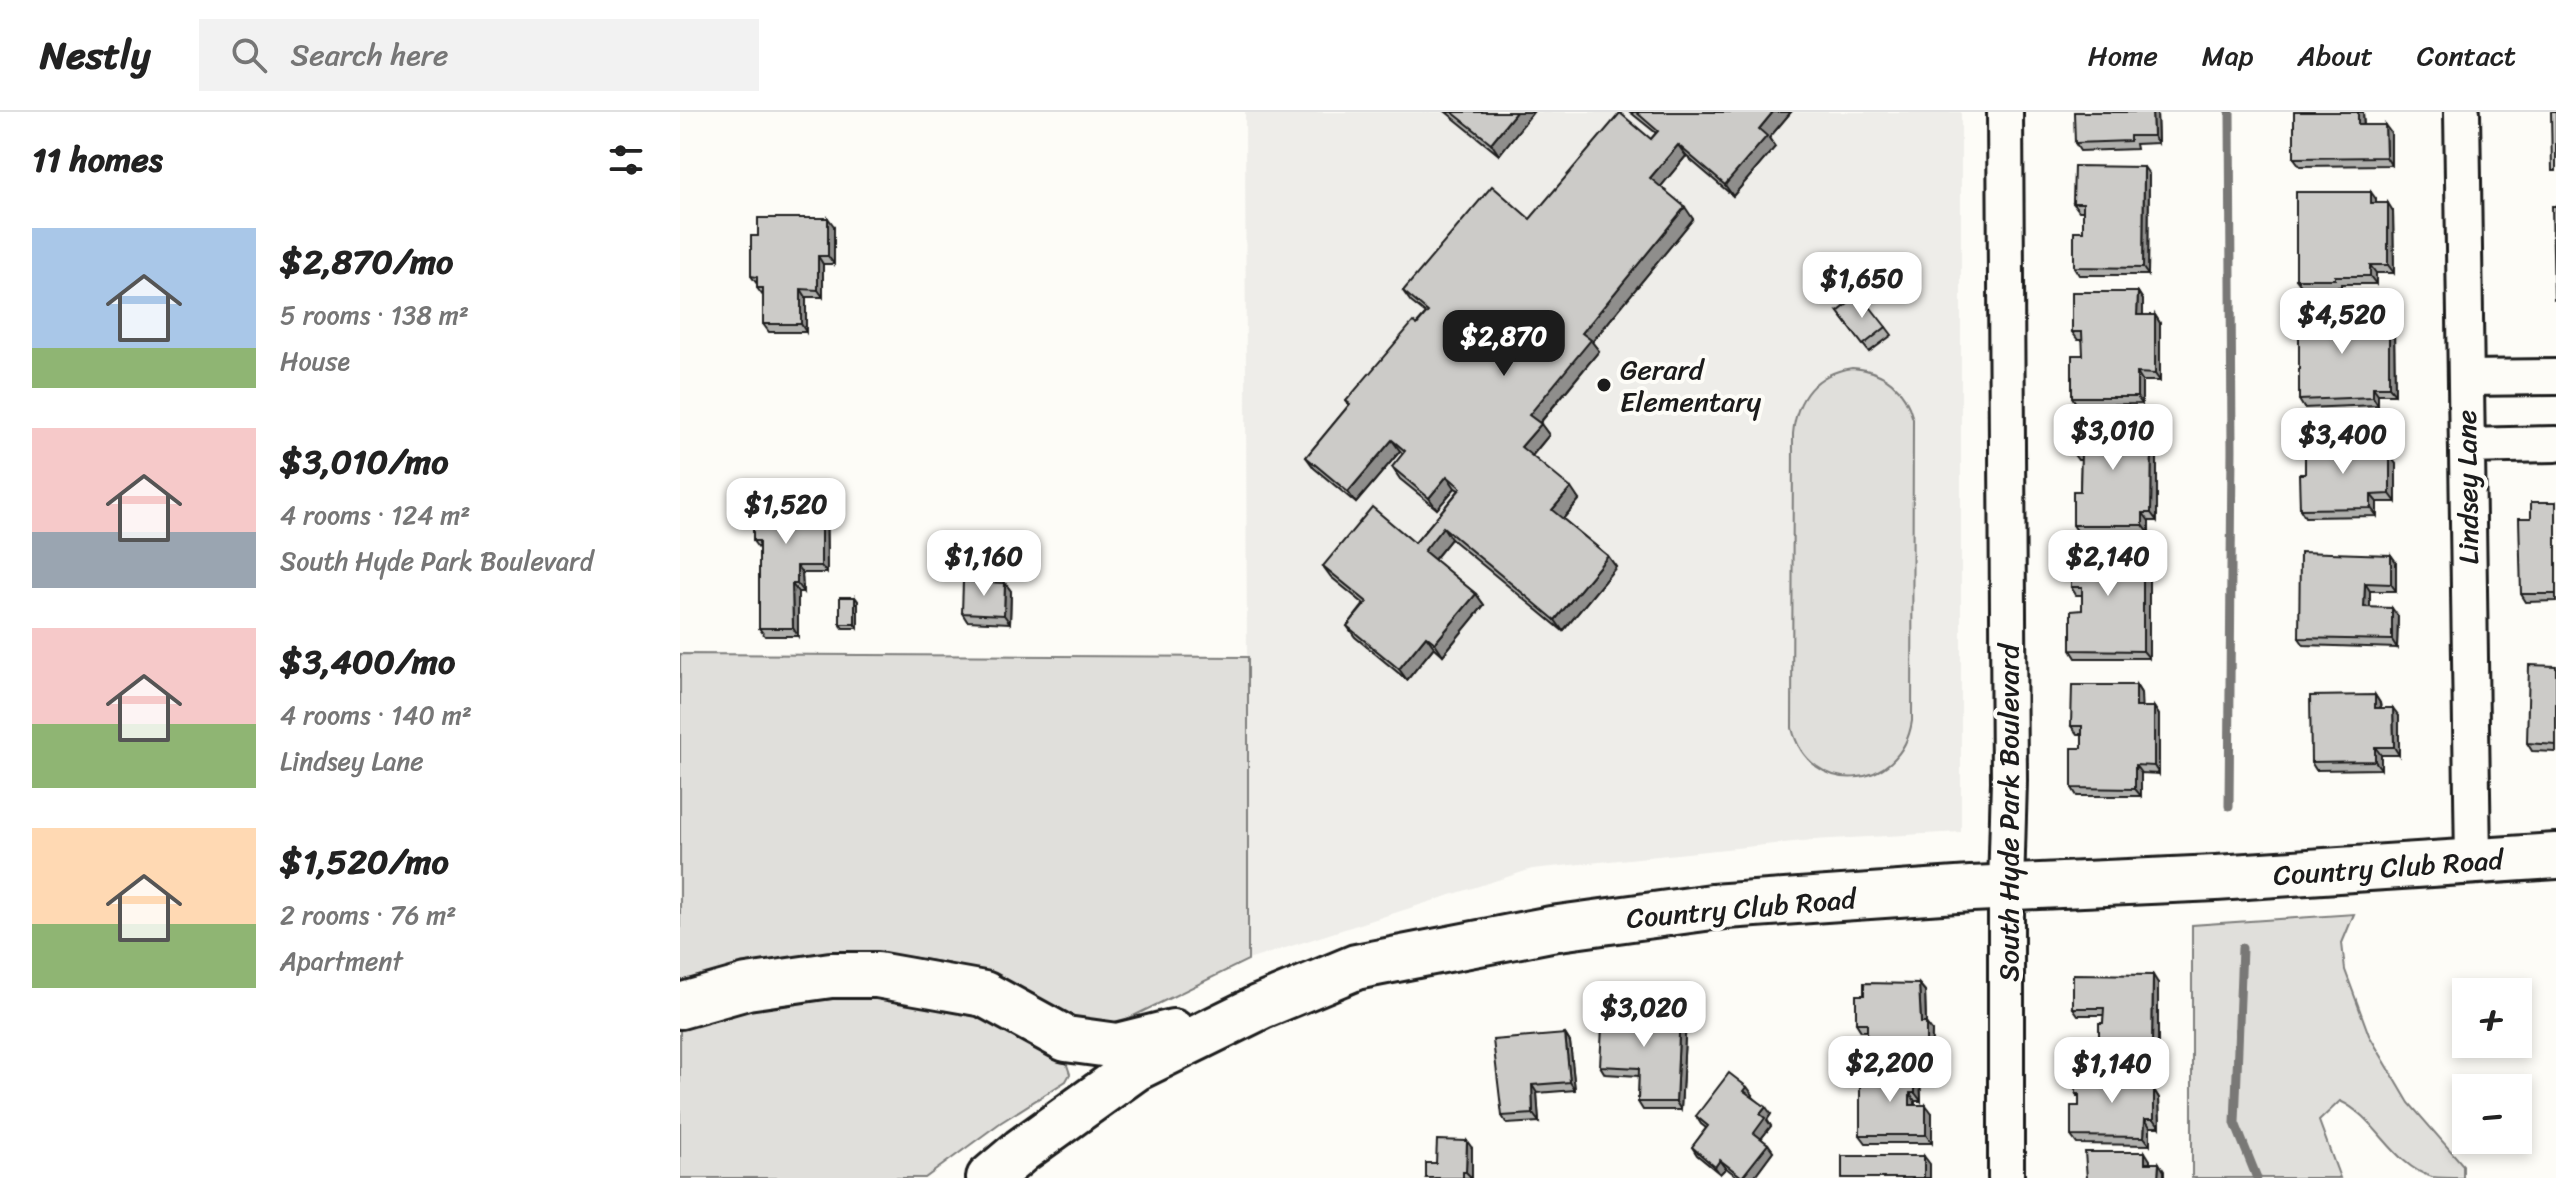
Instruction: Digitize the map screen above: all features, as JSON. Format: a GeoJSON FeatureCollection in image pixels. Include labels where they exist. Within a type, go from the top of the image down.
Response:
{"type":"FeatureCollection","features":[{"type":"Feature","properties":{"kind":"main road","name":"Country Club Road"},"geometry":{"type":"LineString","coordinates":[[989,1178],[1022,1150],[1136,1068],[1242,1016],[1356,967],[1551,929],[1712,907],[2556,856]]}},
{"type":"Feature","properties":{"kind":"main road"},"geometry":{"type":"LineString","coordinates":[[680,1006],[747,987],[831,975],[877,975],[984,994],[1066,1039],[1117,1046],[1242,1016]]}},
{"type":"Feature","properties":{"kind":"street","name":"South Hyde Park Boulevard"},"geometry":{"type":"LineString","coordinates":[[2005,112],[2009,752],[2006,1178]]}},
{"type":"Feature","properties":{"kind":"street","name":"Lindsey Lane"},"geometry":{"type":"LineString","coordinates":[[2462,112],[2473,862]]}},
{"type":"Feature","properties":{"kind":"street"},"geometry":{"type":"LineString","coordinates":[[2466,378],[2556,377]]}},
{"type":"Feature","properties":{"kind":"street"},"geometry":{"type":"LineString","coordinates":[[2467,446],[2556,444]]}},
{"type":"Feature","properties":{"kind":"shaded area","name":"Gerard Elementary"},"geometry":{"type":"Polygon","coordinates":[[[1245,112],[1961,112],[1961,832],[1813,840],[1532,869],[1248,960],[1245,112]]]}},
{"type":"Feature","properties":{"kind":"shaded area"},"geometry":{"type":"Polygon","coordinates":[[[1852,368],[1874,372],[1892,383],[1905,398],[1913,419],[1912,721],[1904,745],[1891,762],[1874,773],[1854,777],[1835,775],[1816,766],[1802,751],[1792,728],[1795,421],[1810,389],[1828,375],[1852,368]]]}},
{"type":"Feature","properties":{"kind":"shaded area"},"geometry":{"type":"Polygon","coordinates":[[[680,654],[1248,657],[1248,960],[1117,1024],[1083,1022],[990,975],[910,957],[868,956],[754,964],[680,981],[680,654]]]}},
{"type":"Feature","properties":{"kind":"shaded area"},"geometry":{"type":"Polygon","coordinates":[[[2354,914],[2342,943],[2345,970],[2369,1035],[2409,1103],[2463,1165],[2463,1178],[2432,1177],[2418,1171],[2406,1163],[2353,1108],[2340,1101],[2319,1121],[2340,1178],[2192,1178],[2192,925],[2354,914]]]}},
{"type":"Feature","properties":{"kind":"shaded area"},"geometry":{"type":"Polygon","coordinates":[[[889,997],[978,1014],[1045,1053],[1065,1059],[1070,1074],[1066,1081],[1000,1123],[925,1178],[680,1178],[680,1024],[774,1003],[889,997]]]}},
{"type":"Feature","properties":{"kind":"building"},"geometry":{"type":"Polygon","coordinates":[[[1452,112],[1516,112],[1491,143],[1452,112]]]}},
{"type":"Feature","properties":{"kind":"building"},"geometry":{"type":"Polygon","coordinates":[[[1636,112],[1773,112],[1759,129],[1767,136],[1725,185],[1678,145],[1650,178],[1685,207],[1582,333],[1591,340],[1529,415],[1541,424],[1521,447],[1571,488],[1552,510],[1608,556],[1555,620],[1443,527],[1424,551],[1476,594],[1435,643],[1426,636],[1399,669],[1347,626],[1367,602],[1323,566],[1372,507],[1415,543],[1461,488],[1447,476],[1429,498],[1392,467],[1405,451],[1392,440],[1348,492],[1306,457],[1350,404],[1346,401],[1413,322],[1417,325],[1428,312],[1403,291],[1492,186],[1530,219],[1620,113],[1651,139],[1658,131],[1636,112]]]}},
{"type":"Feature","properties":{"kind":"building"},"geometry":{"type":"Polygon","coordinates":[[[2074,112],[2152,112],[2153,136],[2130,136],[2130,141],[2075,143],[2074,112]]]}},
{"type":"Feature","properties":{"kind":"building"},"geometry":{"type":"Polygon","coordinates":[[[2294,112],[2358,112],[2358,125],[2385,125],[2386,157],[2294,158],[2294,112]]]}},
{"type":"Feature","properties":{"kind":"building"},"geometry":{"type":"Polygon","coordinates":[[[2551,112],[2556,112],[2556,171],[2552,171],[2551,112]]]}},
{"type":"Feature","properties":{"kind":"building"},"geometry":{"type":"Polygon","coordinates":[[[2074,166],[2144,167],[2143,268],[2074,267],[2074,231],[2083,231],[2083,203],[2073,203],[2074,166]]]}},
{"type":"Feature","properties":{"kind":"building"},"geometry":{"type":"Polygon","coordinates":[[[2296,192],[2371,192],[2371,203],[2388,203],[2388,265],[2370,265],[2370,276],[2296,279],[2296,192]]]}},
{"type":"Feature","properties":{"kind":"building"},"geometry":{"type":"Polygon","coordinates":[[[2552,206],[2556,206],[2556,299],[2554,299],[2552,206]]]}},
{"type":"Feature","properties":{"kind":"building"},"geometry":{"type":"Polygon","coordinates":[[[758,218],[828,218],[828,256],[818,256],[818,290],[801,289],[801,324],[763,324],[763,288],[757,288],[757,277],[751,276],[751,236],[758,236],[758,218]]]}},
{"type":"Feature","properties":{"kind":"building"},"geometry":{"type":"Polygon","coordinates":[[[2072,292],[2138,292],[2137,315],[2155,315],[2155,374],[2137,373],[2137,397],[2072,397],[2072,355],[2083,355],[2082,332],[2072,332],[2072,292]]]}},
{"type":"Feature","properties":{"kind":"building"},"geometry":{"type":"Polygon","coordinates":[[[1860,294],[1886,327],[1863,345],[1838,312],[1860,294]]]}},
{"type":"Feature","properties":{"kind":"building"},"geometry":{"type":"Polygon","coordinates":[[[2299,313],[2372,313],[2372,323],[2389,323],[2389,387],[2373,387],[2373,397],[2299,400],[2299,313]]]}},
{"type":"Feature","properties":{"kind":"building"},"geometry":{"type":"Polygon","coordinates":[[[2073,419],[2143,420],[2143,432],[2152,432],[2151,513],[2143,513],[2143,525],[2073,525],[2073,491],[2080,491],[2081,452],[2072,452],[2073,419]]]}},
{"type":"Feature","properties":{"kind":"building"},"geometry":{"type":"Polygon","coordinates":[[[2305,443],[2371,443],[2371,456],[2390,456],[2390,494],[2371,495],[2371,508],[2300,509],[2299,474],[2305,474],[2305,443]]]}},
{"type":"Feature","properties":{"kind":"building"},"geometry":{"type":"Polygon","coordinates":[[[759,484],[821,484],[821,566],[797,566],[797,584],[792,584],[793,628],[759,628],[759,541],[753,541],[753,524],[759,523],[759,484]]]}},
{"type":"Feature","properties":{"kind":"building"},"geometry":{"type":"Polygon","coordinates":[[[2531,502],[2556,502],[2556,594],[2521,594],[2519,518],[2531,518],[2531,502]]]}},
{"type":"Feature","properties":{"kind":"building"},"geometry":{"type":"Polygon","coordinates":[[[2071,546],[2143,546],[2143,651],[2071,650],[2071,611],[2082,610],[2082,587],[2071,587],[2071,546]]]}},
{"type":"Feature","properties":{"kind":"building"},"geometry":{"type":"Polygon","coordinates":[[[2300,552],[2391,555],[2391,584],[2365,583],[2364,607],[2392,608],[2392,640],[2299,638],[2300,552]]]}},
{"type":"Feature","properties":{"kind":"building"},"geometry":{"type":"Polygon","coordinates":[[[963,581],[1005,583],[1004,615],[962,613],[963,581]]]}},
{"type":"Feature","properties":{"kind":"building"},"geometry":{"type":"Polygon","coordinates":[[[840,597],[855,597],[855,624],[840,624],[840,597]]]}},
{"type":"Feature","properties":{"kind":"building"},"geometry":{"type":"Polygon","coordinates":[[[2529,665],[2556,666],[2556,745],[2527,743],[2529,665]]]}},
{"type":"Feature","properties":{"kind":"building"},"geometry":{"type":"Polygon","coordinates":[[[2072,685],[2136,685],[2136,707],[2154,707],[2154,766],[2135,765],[2135,789],[2072,788],[2072,748],[2082,748],[2082,726],[2071,726],[2072,685]]]}},
{"type":"Feature","properties":{"kind":"building"},"geometry":{"type":"Polygon","coordinates":[[[2375,695],[2375,708],[2393,708],[2394,747],[2375,747],[2375,761],[2311,762],[2310,696],[2375,695]]]}},
{"type":"Feature","properties":{"kind":"building"},"geometry":{"type":"Polygon","coordinates":[[[2073,974],[2153,975],[2152,1043],[2099,1042],[2099,1023],[2103,1023],[2104,1008],[2073,1008],[2073,974]]]}},
{"type":"Feature","properties":{"kind":"building"},"geometry":{"type":"Polygon","coordinates":[[[1864,983],[1919,984],[1921,1023],[1926,1023],[1926,1054],[1867,1053],[1867,1023],[1856,1023],[1856,995],[1864,995],[1864,983]]]}},
{"type":"Feature","properties":{"kind":"building"},"geometry":{"type":"Polygon","coordinates":[[[1603,1007],[1680,1012],[1676,1102],[1638,1102],[1639,1068],[1600,1066],[1603,1007]]]}},
{"type":"Feature","properties":{"kind":"building"},"geometry":{"type":"Polygon","coordinates":[[[1565,1034],[1570,1082],[1532,1085],[1533,1114],[1502,1116],[1493,1040],[1565,1034]]]}},
{"type":"Feature","properties":{"kind":"building"},"geometry":{"type":"Polygon","coordinates":[[[1860,1070],[1915,1070],[1915,1093],[1910,1093],[1910,1105],[1926,1105],[1926,1135],[1860,1135],[1860,1070]]]}},
{"type":"Feature","properties":{"kind":"building"},"geometry":{"type":"Polygon","coordinates":[[[2076,1072],[2146,1072],[2145,1089],[2154,1090],[2154,1119],[2145,1119],[2144,1137],[2071,1136],[2071,1106],[2079,1106],[2076,1072]]]}},
{"type":"Feature","properties":{"kind":"building"},"geometry":{"type":"Polygon","coordinates":[[[1729,1073],[1747,1087],[1744,1091],[1766,1107],[1760,1114],[1765,1118],[1754,1133],[1768,1144],[1742,1177],[1720,1160],[1715,1167],[1692,1147],[1708,1126],[1696,1116],[1729,1073]]]}},
{"type":"Feature","properties":{"kind":"building"},"geometry":{"type":"Polygon","coordinates":[[[1437,1140],[1467,1141],[1463,1178],[1426,1178],[1426,1163],[1436,1163],[1437,1140]]]}},
{"type":"Feature","properties":{"kind":"building"},"geometry":{"type":"Polygon","coordinates":[[[2085,1152],[2145,1152],[2145,1163],[2159,1163],[2158,1178],[2087,1178],[2085,1152]]]}},
{"type":"Feature","properties":{"kind":"building"},"geometry":{"type":"Polygon","coordinates":[[[1842,1156],[1924,1156],[1924,1178],[1842,1178],[1842,1156]]]}},
{"type":"Feature","properties":{"kind":"waterway"},"geometry":{"type":"LineString","coordinates":[[2229,806],[2232,449],[2230,112]]}},
{"type":"Feature","properties":{"kind":"waterway"},"geometry":{"type":"LineString","coordinates":[[2242,948],[2235,1123],[2257,1178]]}},
{"type":"Feature","properties":{"kind":"place","name":"Gerard Elementary"},"geometry":{"type":"Point","coordinates":[1604,385]}}]}
